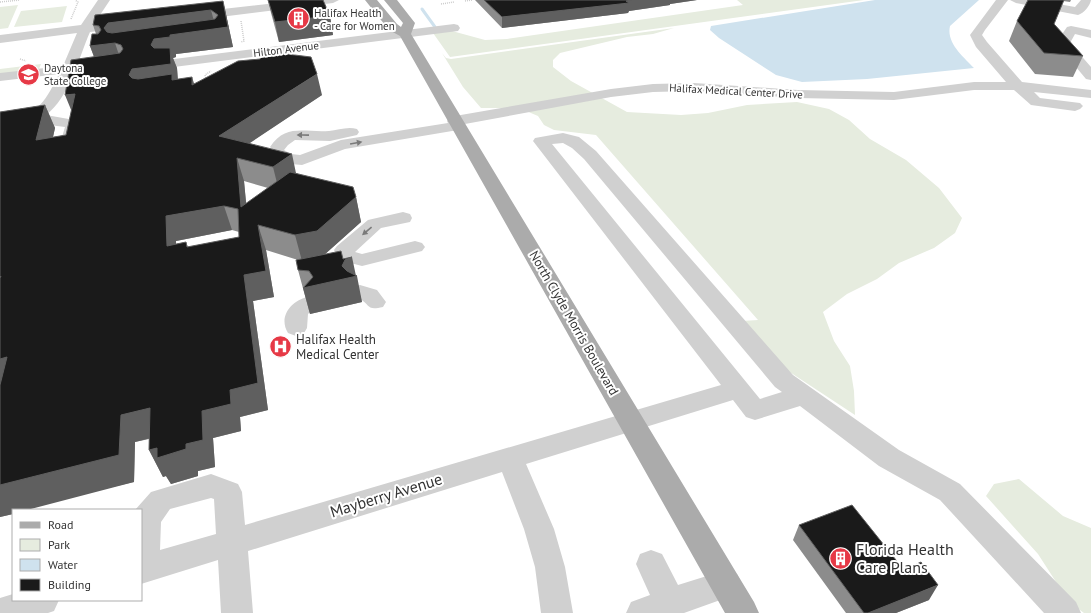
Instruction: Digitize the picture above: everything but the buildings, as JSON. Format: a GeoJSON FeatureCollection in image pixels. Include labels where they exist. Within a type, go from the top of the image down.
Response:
{"type":"FeatureCollection","features":[{"type":"Feature","properties":{"kind":"main road","name":"North Clyde Morris Boulevard"},"geometry":{"type":"LineString","coordinates":[[371,0],[393,27],[405,34],[743,613]]}},
{"type":"Feature","properties":{"kind":"main road","name":"North Clyde Morris Boulevard"},"geometry":{"type":"LineString","coordinates":[[390,0],[397,6],[409,23],[405,34]]}},
{"type":"Feature","properties":{"kind":"street"},"geometry":{"type":"LineString","coordinates":[[31,118],[43,112],[71,73],[82,51],[86,29],[104,0]]}},
{"type":"Feature","properties":{"kind":"street"},"geometry":{"type":"LineString","coordinates":[[182,18],[334,0]]}},
{"type":"Feature","properties":{"kind":"street"},"geometry":{"type":"LineString","coordinates":[[1002,0],[979,29],[976,35],[978,40],[1018,86],[1036,102],[1075,106]]}},
{"type":"Feature","properties":{"kind":"street"},"geometry":{"type":"LineString","coordinates":[[1016,0],[1091,24]]}},
{"type":"Feature","properties":{"kind":"street"},"geometry":{"type":"LineString","coordinates":[[1087,0],[1075,19],[1063,43],[1091,76]]}},
{"type":"Feature","properties":{"kind":"street"},"geometry":{"type":"LineString","coordinates":[[1075,19],[1091,14]]}},
{"type":"Feature","properties":{"kind":"street"},"geometry":{"type":"LineString","coordinates":[[1075,19],[1091,34]]}},
{"type":"Feature","properties":{"kind":"street"},"geometry":{"type":"LineString","coordinates":[[0,39],[7,46],[14,46],[28,43],[33,40],[36,35],[136,23]]}},
{"type":"Feature","properties":{"kind":"street","name":"Hilton Avenue"},"geometry":{"type":"LineString","coordinates":[[166,64],[218,51],[405,34],[454,28]]}},
{"type":"Feature","properties":{"kind":"street"},"geometry":{"type":"LineString","coordinates":[[206,76],[219,64],[218,51]]}},
{"type":"Feature","properties":{"kind":"street"},"geometry":{"type":"LineString","coordinates":[[1070,53],[1091,57]]}},
{"type":"Feature","properties":{"kind":"street"},"geometry":{"type":"LineString","coordinates":[[0,77],[71,73]]}},
{"type":"Feature","properties":{"kind":"street","name":"Halifax Medical Center Drive"},"geometry":{"type":"LineString","coordinates":[[456,121],[632,90],[674,87],[714,88],[798,94],[894,96],[974,86],[1018,86],[1091,94]]}},
{"type":"Feature","properties":{"kind":"street"},"geometry":{"type":"LineString","coordinates":[[544,106],[590,155],[784,381],[889,458],[950,492],[1065,613]]}},
{"type":"Feature","properties":{"kind":"street"},"geometry":{"type":"LineString","coordinates":[[0,123],[31,118],[74,124],[65,154]]}},
{"type":"Feature","properties":{"kind":"street"},"geometry":{"type":"LineString","coordinates":[[456,121],[341,146],[302,160],[286,159],[279,151],[280,142],[291,136],[323,136],[456,121]]}},
{"type":"Feature","properties":{"kind":"street"},"geometry":{"type":"LineString","coordinates":[[563,127],[562,137],[541,141],[755,410],[804,395]]}},
{"type":"Feature","properties":{"kind":"street"},"geometry":{"type":"LineString","coordinates":[[320,153],[326,147],[323,136]]}},
{"type":"Feature","properties":{"kind":"street"},"geometry":{"type":"LineString","coordinates":[[403,218],[375,224],[344,250],[346,256],[362,260],[415,247]]}},
{"type":"Feature","properties":{"kind":"street"},"geometry":{"type":"LineString","coordinates":[[296,328],[295,316],[301,307],[306,304]]}},
{"type":"Feature","properties":{"kind":"street","name":"Mayberry Avenue"},"geometry":{"type":"LineString","coordinates":[[143,568],[738,389]]}},
{"type":"Feature","properties":{"kind":"street"},"geometry":{"type":"LineString","coordinates":[[510,458],[539,529],[550,567],[557,613]]}},
{"type":"Feature","properties":{"kind":"street"},"geometry":{"type":"LineString","coordinates":[[143,568],[146,518],[161,500],[211,486],[228,492],[237,613]]}},
{"type":"Feature","properties":{"kind":"street"},"geometry":{"type":"LineString","coordinates":[[651,564],[656,608],[726,584]]}},
{"type":"Feature","properties":{"kind":"street"},"geometry":{"type":"LineString","coordinates":[[1,613],[40,601]]}},
{"type":"Feature","properties":{"kind":"path"},"geometry":{"type":"LineString","coordinates":[[0,2],[20,0]]}},
{"type":"Feature","properties":{"kind":"path"},"geometry":{"type":"LineString","coordinates":[[465,1],[472,0]]}},
{"type":"Feature","properties":{"kind":"path"},"geometry":{"type":"LineString","coordinates":[[441,4],[454,2]]}},
{"type":"Feature","properties":{"kind":"path"},"geometry":{"type":"LineString","coordinates":[[237,44],[244,41],[241,21],[244,21]]}},
{"type":"Feature","properties":{"kind":"green space"},"geometry":{"type":"Polygon","coordinates":[[[737,0],[864,0],[450,57],[433,33],[452,31],[485,40],[507,39],[743,5],[737,0]]]}},
{"type":"Feature","properties":{"kind":"green space"},"geometry":{"type":"Polygon","coordinates":[[[18,5],[8,28],[0,29],[0,7],[18,5]]]}},
{"type":"Feature","properties":{"kind":"green space"},"geometry":{"type":"Polygon","coordinates":[[[67,6],[62,22],[14,27],[21,11],[67,6]]]}},
{"type":"Feature","properties":{"kind":"green space"},"geometry":{"type":"Polygon","coordinates":[[[674,28],[653,34],[627,37],[560,53],[553,60],[553,67],[571,81],[627,112],[681,115],[708,113],[747,105],[797,102],[829,109],[849,120],[870,139],[906,160],[939,188],[962,218],[955,233],[934,248],[899,263],[877,279],[847,294],[823,312],[834,341],[850,366],[854,391],[855,415],[779,365],[742,321],[758,320],[596,135],[554,130],[544,125],[538,116],[519,108],[481,108],[463,87],[442,53],[446,58],[451,59],[674,28]]]}},
{"type":"Feature","properties":{"kind":"green space"},"geometry":{"type":"Polygon","coordinates":[[[41,64],[39,69],[0,74],[0,69],[41,64]]]}},
{"type":"Feature","properties":{"kind":"green space"},"geometry":{"type":"Polygon","coordinates":[[[1019,479],[1063,516],[1091,528],[1091,613],[1084,613],[1069,602],[1038,554],[986,496],[994,484],[1019,479]]]}},
{"type":"Feature","properties":{"kind":"water"},"geometry":{"type":"Polygon","coordinates":[[[875,0],[979,0],[950,26],[949,32],[953,44],[974,68],[867,79],[802,82],[776,75],[719,38],[710,30],[711,26],[875,0]]]}},
{"type":"Feature","properties":{"kind":"waterway"},"geometry":{"type":"LineString","coordinates":[[422,9],[435,27]]}},
{"type":"Feature","properties":{"kind":"place","name":"Halifax Health - Care for Women"},"geometry":{"type":"Point","coordinates":[299,19]}},
{"type":"Feature","properties":{"kind":"place","name":"Daytona State College"},"geometry":{"type":"Point","coordinates":[29,74]}},
{"type":"Feature","properties":{"kind":"place","name":"Halifax Health Medical Center"},"geometry":{"type":"Point","coordinates":[280,346]}},
{"type":"Feature","properties":{"kind":"place","name":"Florida Health Care Plans"},"geometry":{"type":"Point","coordinates":[841,558]}}]}
